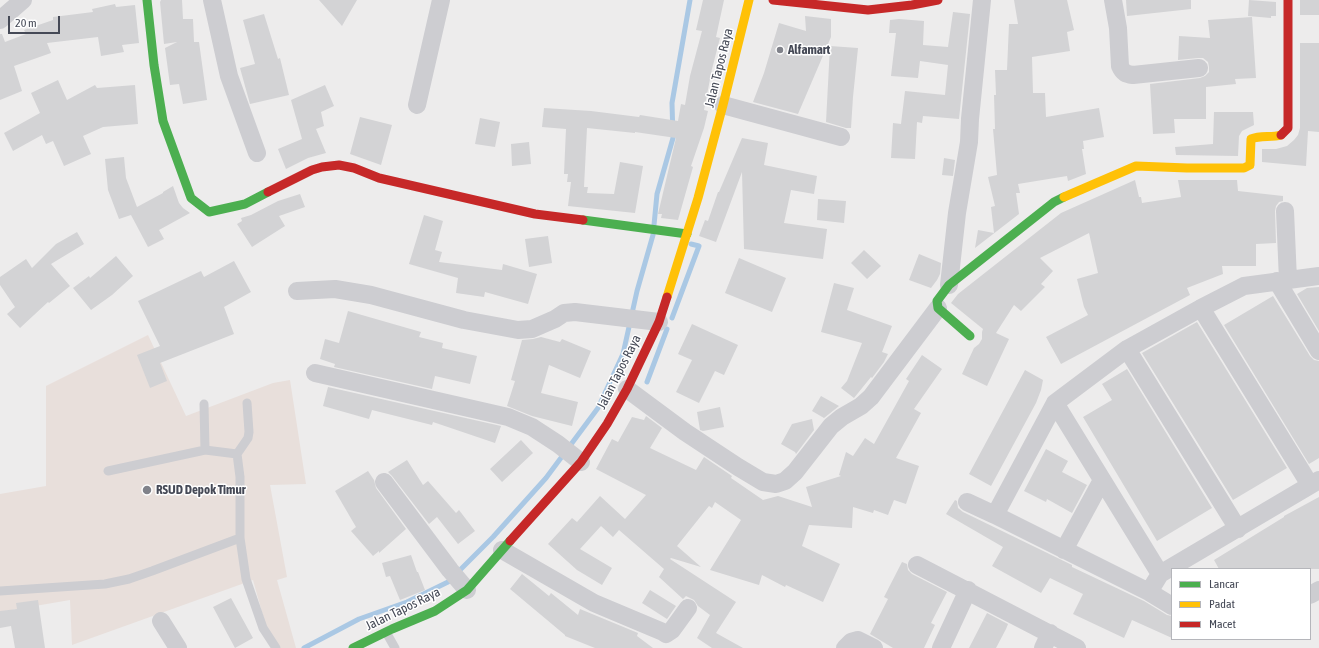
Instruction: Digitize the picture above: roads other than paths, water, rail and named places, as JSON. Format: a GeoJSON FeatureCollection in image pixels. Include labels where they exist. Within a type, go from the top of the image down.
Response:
{"type":"FeatureCollection","features":[{"type":"Feature","properties":{"kind":"street"},"geometry":{"type":"LineString","coordinates":[[0,20],[23,0]]}},
{"type":"Feature","properties":{"kind":"street"},"geometry":{"type":"LineString","coordinates":[[147,0],[154,65],[163,121],[191,198],[209,212],[245,204],[312,170],[322,166],[334,164],[355,168],[386,180],[535,214],[687,234]]}},
{"type":"Feature","properties":{"kind":"street"},"geometry":{"type":"LineString","coordinates":[[212,0],[230,76],[257,153]]}},
{"type":"Feature","properties":{"kind":"street"},"geometry":{"type":"LineString","coordinates":[[417,105],[441,0]]}},
{"type":"Feature","properties":{"kind":"street","name":"Jalan Tapos Raya"},"geometry":{"type":"LineString","coordinates":[[354,648],[386,632],[435,611],[459,581],[502,550],[607,424],[627,389],[643,320],[687,234],[723,105],[749,0]]}},
{"type":"Feature","properties":{"kind":"street"},"geometry":{"type":"LineString","coordinates":[[773,0],[868,10],[912,5],[938,0]]}},
{"type":"Feature","properties":{"kind":"street"},"geometry":{"type":"LineString","coordinates":[[949,285],[957,213],[969,142],[982,0]]}},
{"type":"Feature","properties":{"kind":"street"},"geometry":{"type":"LineString","coordinates":[[1113,0],[1118,28],[1120,66],[1125,74],[1133,75],[1199,68]]}},
{"type":"Feature","properties":{"kind":"street"},"geometry":{"type":"LineString","coordinates":[[970,336],[938,308],[937,301],[949,285],[1054,202],[1136,166],[1244,168],[1250,165],[1251,139],[1255,137],[1280,136],[1285,134],[1288,128],[1288,0]]}},
{"type":"Feature","properties":{"kind":"street"},"geometry":{"type":"LineString","coordinates":[[723,105],[842,137]]}},
{"type":"Feature","properties":{"kind":"street"},"geometry":{"type":"LineString","coordinates":[[1285,211],[1282,280],[1319,351]]}},
{"type":"Feature","properties":{"kind":"street"},"geometry":{"type":"LineString","coordinates":[[995,515],[1055,403],[1127,349],[1244,286],[1319,276]]}},
{"type":"Feature","properties":{"kind":"street"},"geometry":{"type":"LineString","coordinates":[[297,291],[335,289],[371,295],[464,320],[518,330],[532,329],[555,319],[564,313],[570,312],[643,320]]}},
{"type":"Feature","properties":{"kind":"street"},"geometry":{"type":"LineString","coordinates":[[627,389],[684,432],[738,467],[763,482],[776,484],[785,481],[795,472],[831,426],[842,417],[861,406],[870,397],[938,308]]}},
{"type":"Feature","properties":{"kind":"street"},"geometry":{"type":"LineString","coordinates":[[1149,592],[1160,574],[1315,482],[1201,308]]}},
{"type":"Feature","properties":{"kind":"street"},"geometry":{"type":"LineString","coordinates":[[1127,349],[1238,529]]}},
{"type":"Feature","properties":{"kind":"street"},"geometry":{"type":"LineString","coordinates":[[315,373],[508,418],[532,427],[558,444],[578,460]]}},
{"type":"Feature","properties":{"kind":"street"},"geometry":{"type":"LineString","coordinates":[[1055,403],[1160,574]]}},
{"type":"Feature","properties":{"kind":"street"},"geometry":{"type":"LineString","coordinates":[[1064,550],[1102,480]]}},
{"type":"Feature","properties":{"kind":"street"},"geometry":{"type":"LineString","coordinates":[[384,482],[459,581]]}},
{"type":"Feature","properties":{"kind":"street"},"geometry":{"type":"LineString","coordinates":[[967,502],[1149,592],[1171,605]]}},
{"type":"Feature","properties":{"kind":"street"},"geometry":{"type":"LineString","coordinates":[[502,550],[594,603],[666,634],[672,630],[688,608]]}},
{"type":"Feature","properties":{"kind":"street"},"geometry":{"type":"LineString","coordinates":[[918,565],[968,590],[1046,640],[1077,648]]}},
{"type":"Feature","properties":{"kind":"street"},"geometry":{"type":"LineString","coordinates":[[941,648],[968,590]]}},
{"type":"Feature","properties":{"kind":"street"},"geometry":{"type":"LineString","coordinates":[[161,622],[178,648]]}},
{"type":"Feature","properties":{"kind":"street"},"geometry":{"type":"LineString","coordinates":[[845,648],[851,642],[858,640],[874,648]]}},
{"type":"Feature","properties":{"kind":"lane"},"geometry":{"type":"LineString","coordinates":[[248,403],[248,438],[237,454],[240,477],[240,538],[246,579],[263,628],[276,648]]}},
{"type":"Feature","properties":{"kind":"lane"},"geometry":{"type":"LineString","coordinates":[[204,404],[205,450]]}},
{"type":"Feature","properties":{"kind":"lane"},"geometry":{"type":"LineString","coordinates":[[108,471],[205,450],[237,454]]}},
{"type":"Feature","properties":{"kind":"lane"},"geometry":{"type":"LineString","coordinates":[[0,591],[105,584],[129,579],[152,572],[240,538]]}},
{"type":"Feature","properties":{"kind":"lane"},"geometry":{"type":"LineString","coordinates":[[386,632],[395,648]]}},
{"type":"Feature","properties":{"kind":"waterway"},"geometry":{"type":"LineString","coordinates":[[654,225],[657,194],[673,138],[672,103],[690,0]]}},
{"type":"Feature","properties":{"kind":"waterway"},"geometry":{"type":"LineString","coordinates":[[304,648],[359,619],[407,602],[448,582],[493,537],[546,478],[598,408],[623,354],[637,291],[653,235]]}},
{"type":"Feature","properties":{"kind":"waterway"},"geometry":{"type":"LineString","coordinates":[[672,318],[699,246],[691,244]]}},
{"type":"Feature","properties":{"kind":"waterway"},"geometry":{"type":"LineString","coordinates":[[647,382],[667,329]]}},
{"type":"Feature","properties":{"kind":"place","name":"Alfamart"},"geometry":{"type":"Point","coordinates":[780,50]}},
{"type":"Feature","properties":{"kind":"place","name":"RSUD Depok Timur"},"geometry":{"type":"Point","coordinates":[147,490]}}]}
